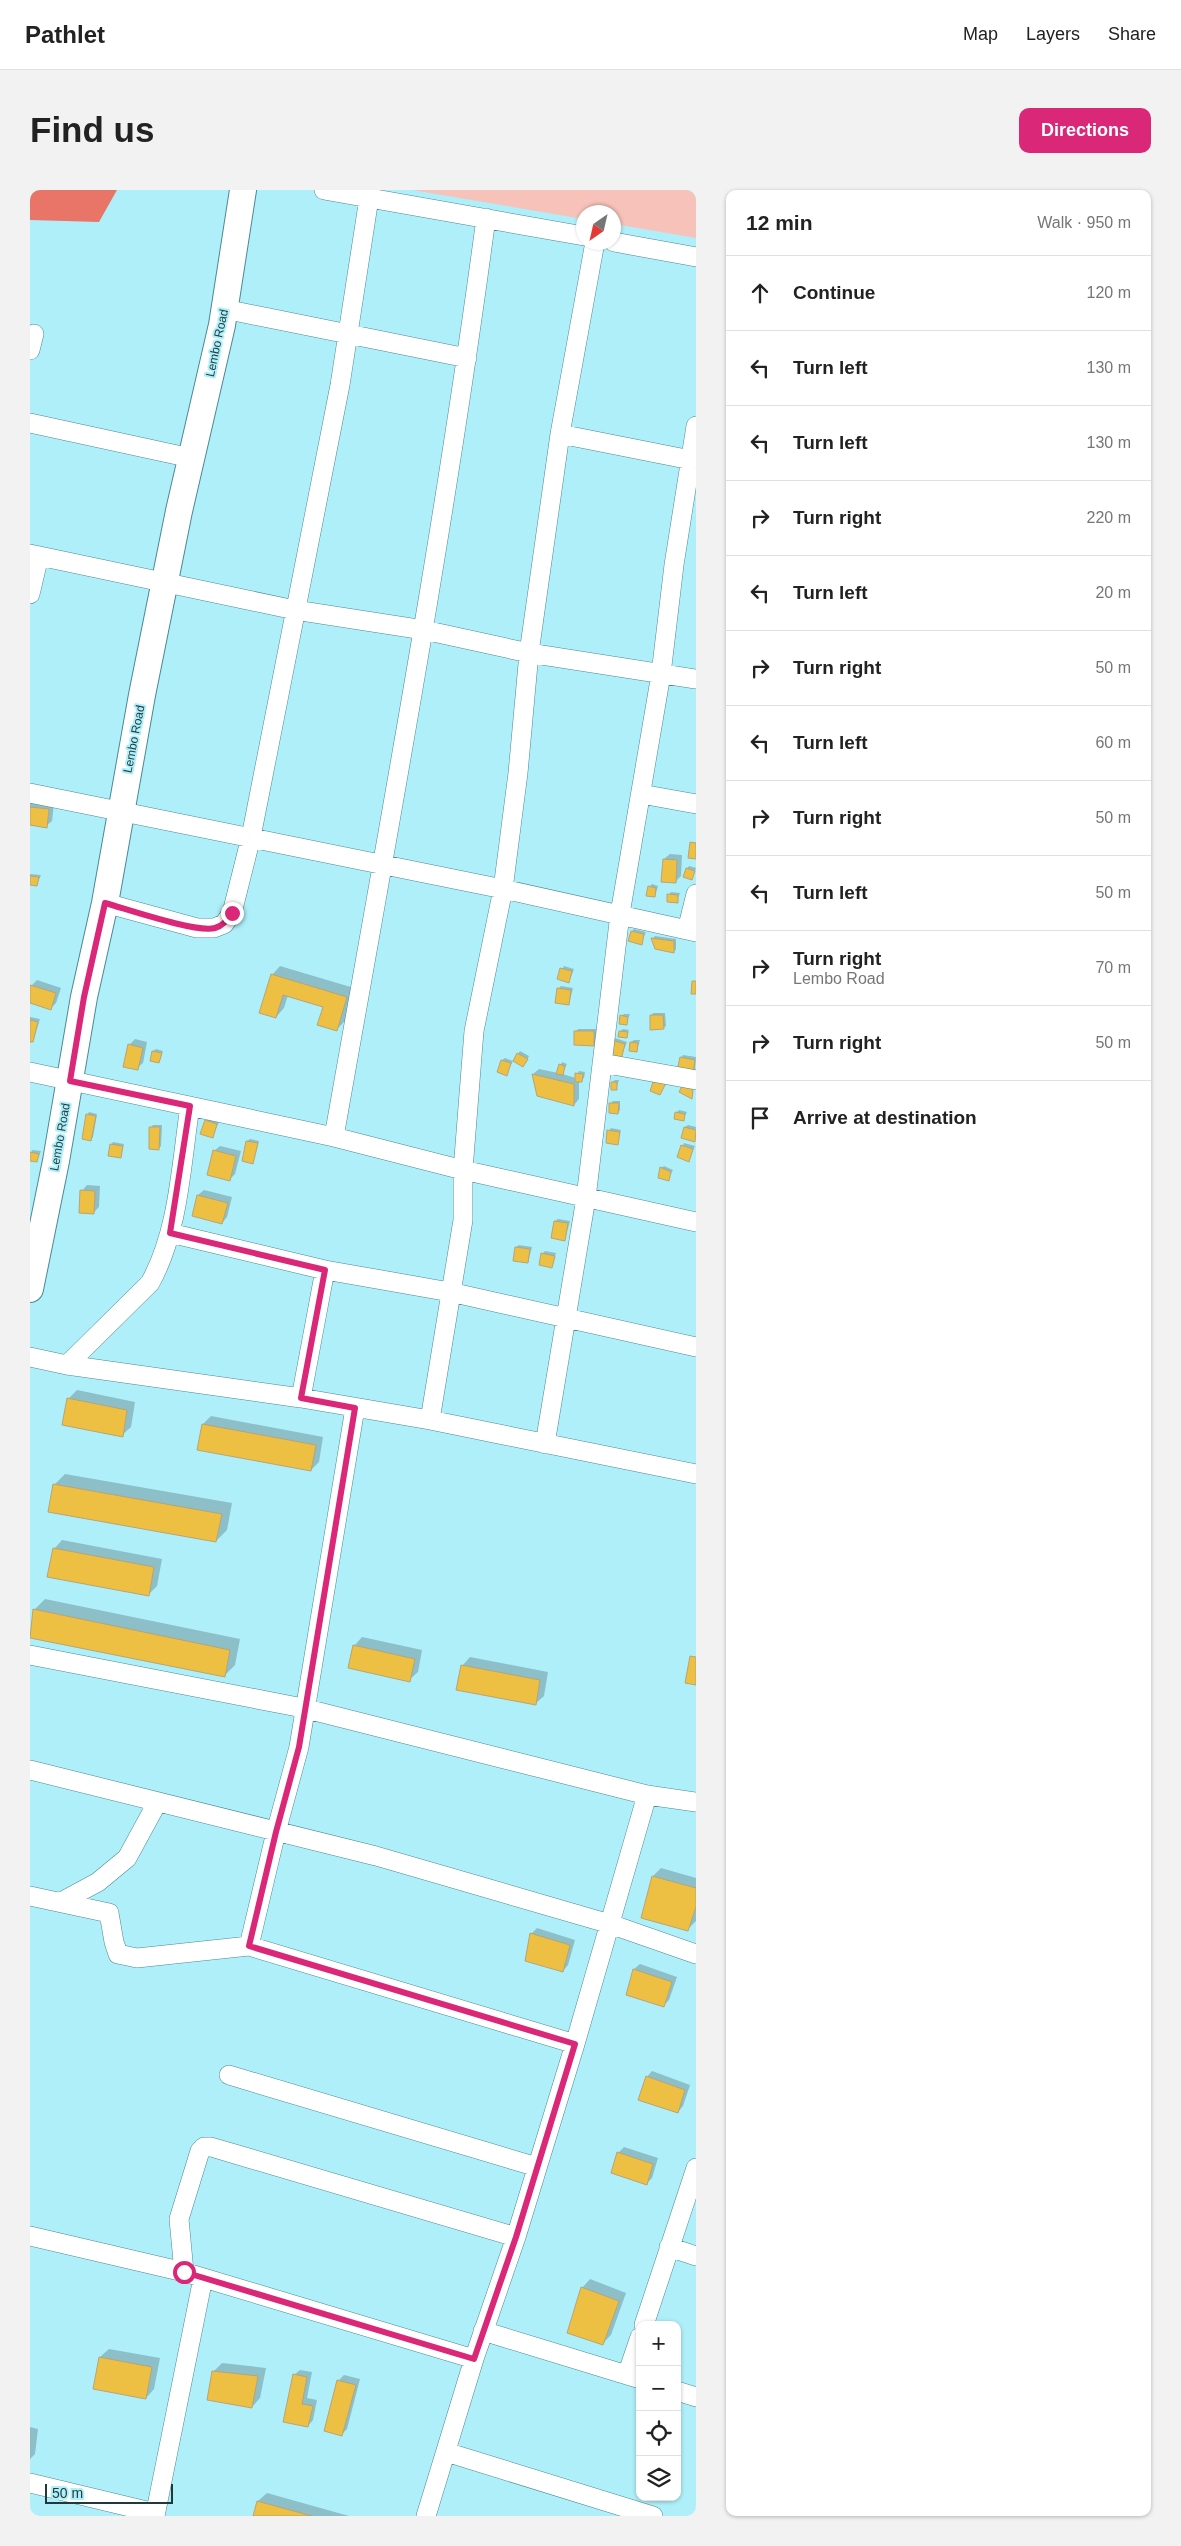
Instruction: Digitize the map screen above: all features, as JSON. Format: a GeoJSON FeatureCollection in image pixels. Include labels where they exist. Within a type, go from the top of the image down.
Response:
{"type":"FeatureCollection","features":[{"type":"Feature","properties":{"kind":"street","name":"Lembo Road"},"geometry":{"type":"LineString","coordinates":[[30,1289],[36,1231],[70,1081],[84,997],[105,903],[120,811],[191,458],[224,309],[243,190]]}},
{"type":"Feature","properties":{"kind":"street"},"geometry":{"type":"LineString","coordinates":[[324,190],[576,235]]}},
{"type":"Feature","properties":{"kind":"street"},"geometry":{"type":"LineString","coordinates":[[105,903],[197,928],[214,928],[224,924],[232,913],[251,837],[340,386],[369,198]]}},
{"type":"Feature","properties":{"kind":"street"},"geometry":{"type":"LineString","coordinates":[[334,1137],[424,630],[467,358],[486,218]]}},
{"type":"Feature","properties":{"kind":"street"},"geometry":{"type":"LineString","coordinates":[[621,243],[696,257]]}},
{"type":"Feature","properties":{"kind":"street"},"geometry":{"type":"LineString","coordinates":[[430,1420],[462,1220],[463,1170],[474,1031],[503,889],[518,773],[529,653],[560,434],[594,250]]}},
{"type":"Feature","properties":{"kind":"street"},"geometry":{"type":"LineString","coordinates":[[224,309],[467,358]]}},
{"type":"Feature","properties":{"kind":"street"},"geometry":{"type":"LineString","coordinates":[[30,424],[191,458]]}},
{"type":"Feature","properties":{"kind":"street"},"geometry":{"type":"LineString","coordinates":[[545,1444],[586,1198],[620,914],[661,674],[674,565],[696,426]]}},
{"type":"Feature","properties":{"kind":"street"},"geometry":{"type":"LineString","coordinates":[[560,434],[691,460]]}},
{"type":"Feature","properties":{"kind":"street"},"geometry":{"type":"LineString","coordinates":[[30,594],[34,555],[295,610],[424,630],[529,653],[696,679]]}},
{"type":"Feature","properties":{"kind":"street"},"geometry":{"type":"LineString","coordinates":[[30,793],[503,889],[692,931],[696,894]]}},
{"type":"Feature","properties":{"kind":"street"},"geometry":{"type":"LineString","coordinates":[[641,794],[696,804]]}},
{"type":"Feature","properties":{"kind":"street"},"geometry":{"type":"LineString","coordinates":[[602,1063],[696,1080]]}},
{"type":"Feature","properties":{"kind":"street"},"geometry":{"type":"LineString","coordinates":[[30,1072],[334,1137],[463,1170],[696,1222]]}},
{"type":"Feature","properties":{"kind":"street"},"geometry":{"type":"LineString","coordinates":[[67,1365],[150,1283],[158,1269],[170,1233],[190,1106]]}},
{"type":"Feature","properties":{"kind":"street"},"geometry":{"type":"LineString","coordinates":[[170,1233],[325,1270],[450,1292],[696,1347]]}},
{"type":"Feature","properties":{"kind":"street"},"geometry":{"type":"LineString","coordinates":[[301,1398],[325,1270]]}},
{"type":"Feature","properties":{"kind":"street"},"geometry":{"type":"LineString","coordinates":[[30,1357],[67,1365],[301,1398],[430,1420],[696,1474]]}},
{"type":"Feature","properties":{"kind":"street"},"geometry":{"type":"LineString","coordinates":[[249,1946],[276,1832],[295,1764],[355,1408]]}},
{"type":"Feature","properties":{"kind":"street"},"geometry":{"type":"LineString","coordinates":[[30,1655],[304,1708],[647,1795],[696,1802]]}},
{"type":"Feature","properties":{"kind":"street"},"geometry":{"type":"LineString","coordinates":[[30,1770],[376,1856],[610,1924],[696,1954]]}},
{"type":"Feature","properties":{"kind":"street"},"geometry":{"type":"LineString","coordinates":[[426,2516],[483,2331],[516,2237],[575,2044],[647,1795]]}},
{"type":"Feature","properties":{"kind":"street"},"geometry":{"type":"LineString","coordinates":[[61,1902],[98,1882],[127,1858],[157,1803]]}},
{"type":"Feature","properties":{"kind":"street"},"geometry":{"type":"LineString","coordinates":[[30,1896],[109,1914],[118,1954],[137,1958],[249,1946],[575,2044]]}},
{"type":"Feature","properties":{"kind":"street"},"geometry":{"type":"LineString","coordinates":[[229,2075],[537,2167]]}},
{"type":"Feature","properties":{"kind":"street"},"geometry":{"type":"LineString","coordinates":[[184,2272],[179,2219],[180,2208],[200,2152],[204,2147],[221,2150],[516,2237]]}},
{"type":"Feature","properties":{"kind":"street"},"geometry":{"type":"LineString","coordinates":[[645,2321],[696,2168]]}},
{"type":"Feature","properties":{"kind":"street"},"geometry":{"type":"LineString","coordinates":[[30,2236],[184,2272],[474,2359]]}},
{"type":"Feature","properties":{"kind":"street"},"geometry":{"type":"LineString","coordinates":[[669,2247],[696,2256]]}},
{"type":"Feature","properties":{"kind":"street"},"geometry":{"type":"LineString","coordinates":[[30,2483],[155,2514],[203,2278]]}},
{"type":"Feature","properties":{"kind":"street"},"geometry":{"type":"LineString","coordinates":[[483,2331],[634,2377],[636,2364]]}},
{"type":"Feature","properties":{"kind":"street"},"geometry":{"type":"LineString","coordinates":[[681,2392],[696,2396]]}},
{"type":"Feature","properties":{"kind":"street"},"geometry":{"type":"LineString","coordinates":[[446,2452],[653,2516]]}},
{"type":"Feature","properties":{"kind":"shaded area"},"geometry":{"type":"Polygon","coordinates":[[[30,190],[117,190],[99,222],[30,220],[30,190]]]}},
{"type":"Feature","properties":{"kind":"shaded area"},"geometry":{"type":"Polygon","coordinates":[[[412,190],[696,190],[696,238],[621,225],[621,205],[576,205],[576,218],[412,190]]]}},
{"type":"Feature","properties":{"kind":"building"},"geometry":{"type":"Polygon","coordinates":[[[30,807],[49,809],[47,828],[30,825],[30,807]]]}},
{"type":"Feature","properties":{"kind":"building"},"geometry":{"type":"Polygon","coordinates":[[[690,842],[696,843],[696,859],[688,858],[690,842]]]}},
{"type":"Feature","properties":{"kind":"building"},"geometry":{"type":"Polygon","coordinates":[[[663,859],[677,860],[676,883],[661,882],[663,859]]]}},
{"type":"Feature","properties":{"kind":"building"},"geometry":{"type":"Polygon","coordinates":[[[686,868],[695,871],[692,880],[683,877],[686,868]]]}},
{"type":"Feature","properties":{"kind":"building"},"geometry":{"type":"Polygon","coordinates":[[[30,876],[39,877],[37,886],[30,885],[30,876]]]}},
{"type":"Feature","properties":{"kind":"building"},"geometry":{"type":"Polygon","coordinates":[[[648,886],[656,888],[655,897],[646,896],[648,886]]]}},
{"type":"Feature","properties":{"kind":"building"},"geometry":{"type":"Polygon","coordinates":[[[667,894],[678,895],[678,903],[667,902],[667,894]]]}},
{"type":"Feature","properties":{"kind":"building"},"geometry":{"type":"Polygon","coordinates":[[[631,931],[644,934],[642,945],[628,941],[631,931]]]}},
{"type":"Feature","properties":{"kind":"building"},"geometry":{"type":"Polygon","coordinates":[[[651,938],[674,941],[674,953],[655,949],[651,938]]]}},
{"type":"Feature","properties":{"kind":"building"},"geometry":{"type":"Polygon","coordinates":[[[560,968],[572,971],[569,983],[557,979],[560,968]]]}},
{"type":"Feature","properties":{"kind":"building"},"geometry":{"type":"Polygon","coordinates":[[[271,974],[347,997],[337,1031],[317,1025],[323,1007],[283,995],[276,1018],[259,1013],[271,974]]]}},
{"type":"Feature","properties":{"kind":"building"},"geometry":{"type":"Polygon","coordinates":[[[692,981],[696,981],[696,994],[691,994],[692,981]]]}},
{"type":"Feature","properties":{"kind":"building"},"geometry":{"type":"Polygon","coordinates":[[[30,985],[56,993],[51,1010],[30,1003],[30,985]]]}},
{"type":"Feature","properties":{"kind":"building"},"geometry":{"type":"Polygon","coordinates":[[[557,988],[571,990],[569,1005],[555,1003],[557,988]]]}},
{"type":"Feature","properties":{"kind":"building"},"geometry":{"type":"Polygon","coordinates":[[[620,1015],[628,1017],[627,1025],[619,1024],[620,1015]]]}},
{"type":"Feature","properties":{"kind":"building"},"geometry":{"type":"Polygon","coordinates":[[[650,1015],[663,1015],[664,1029],[650,1030],[650,1015]]]}},
{"type":"Feature","properties":{"kind":"building"},"geometry":{"type":"Polygon","coordinates":[[[30,1020],[38,1022],[33,1042],[30,1042],[30,1020]]]}},
{"type":"Feature","properties":{"kind":"building"},"geometry":{"type":"Polygon","coordinates":[[[574,1031],[594,1031],[594,1046],[574,1045],[574,1031]]]}},
{"type":"Feature","properties":{"kind":"building"},"geometry":{"type":"Polygon","coordinates":[[[619,1031],[628,1032],[627,1038],[618,1037],[619,1031]]]}},
{"type":"Feature","properties":{"kind":"building"},"geometry":{"type":"Polygon","coordinates":[[[612,1040],[625,1044],[621,1060],[608,1056],[612,1040]]]}},
{"type":"Feature","properties":{"kind":"building"},"geometry":{"type":"Polygon","coordinates":[[[630,1042],[638,1043],[637,1052],[629,1051],[630,1042]]]}},
{"type":"Feature","properties":{"kind":"building"},"geometry":{"type":"Polygon","coordinates":[[[128,1044],[143,1048],[138,1070],[123,1067],[128,1044]]]}},
{"type":"Feature","properties":{"kind":"building"},"geometry":{"type":"Polygon","coordinates":[[[152,1051],[162,1053],[159,1063],[150,1061],[152,1051]]]}},
{"type":"Feature","properties":{"kind":"building"},"geometry":{"type":"Polygon","coordinates":[[[517,1053],[528,1059],[523,1067],[513,1061],[517,1053]]]}},
{"type":"Feature","properties":{"kind":"building"},"geometry":{"type":"Polygon","coordinates":[[[680,1057],[695,1060],[693,1074],[677,1071],[680,1057]]]}},
{"type":"Feature","properties":{"kind":"building"},"geometry":{"type":"Polygon","coordinates":[[[501,1060],[511,1063],[507,1076],[497,1072],[501,1060]]]}},
{"type":"Feature","properties":{"kind":"building"},"geometry":{"type":"Polygon","coordinates":[[[559,1064],[565,1066],[563,1075],[556,1074],[559,1064]]]}},
{"type":"Feature","properties":{"kind":"building"},"geometry":{"type":"Polygon","coordinates":[[[575,1073],[583,1074],[582,1082],[575,1082],[575,1073]]]}},
{"type":"Feature","properties":{"kind":"building"},"geometry":{"type":"Polygon","coordinates":[[[532,1074],[574,1084],[574,1106],[537,1096],[532,1074]]]}},
{"type":"Feature","properties":{"kind":"building"},"geometry":{"type":"Polygon","coordinates":[[[686,1078],[693,1091],[692,1099],[679,1092],[686,1078]]]}},
{"type":"Feature","properties":{"kind":"building"},"geometry":{"type":"Polygon","coordinates":[[[611,1082],[617,1082],[617,1090],[611,1090],[611,1082]]]}},
{"type":"Feature","properties":{"kind":"building"},"geometry":{"type":"Polygon","coordinates":[[[653,1082],[666,1083],[660,1095],[650,1091],[653,1082]]]}},
{"type":"Feature","properties":{"kind":"building"},"geometry":{"type":"Polygon","coordinates":[[[609,1103],[619,1103],[618,1114],[609,1113],[609,1103]]]}},
{"type":"Feature","properties":{"kind":"building"},"geometry":{"type":"Polygon","coordinates":[[[675,1112],[685,1114],[684,1121],[674,1119],[675,1112]]]}},
{"type":"Feature","properties":{"kind":"building"},"geometry":{"type":"Polygon","coordinates":[[[86,1114],[96,1116],[91,1141],[82,1139],[86,1114]]]}},
{"type":"Feature","properties":{"kind":"building"},"geometry":{"type":"Polygon","coordinates":[[[205,1120],[217,1124],[213,1138],[200,1134],[205,1120]]]}},
{"type":"Feature","properties":{"kind":"building"},"geometry":{"type":"Polygon","coordinates":[[[149,1127],[160,1127],[159,1150],[149,1149],[149,1127]]]}},
{"type":"Feature","properties":{"kind":"building"},"geometry":{"type":"Polygon","coordinates":[[[684,1127],[696,1130],[695,1142],[681,1138],[684,1127]]]}},
{"type":"Feature","properties":{"kind":"building"},"geometry":{"type":"Polygon","coordinates":[[[607,1130],[620,1132],[618,1145],[606,1143],[607,1130]]]}},
{"type":"Feature","properties":{"kind":"building"},"geometry":{"type":"Polygon","coordinates":[[[246,1141],[258,1143],[253,1164],[242,1161],[246,1141]]]}},
{"type":"Feature","properties":{"kind":"building"},"geometry":{"type":"Polygon","coordinates":[[[110,1144],[123,1146],[121,1158],[108,1156],[110,1144]]]}},
{"type":"Feature","properties":{"kind":"building"},"geometry":{"type":"Polygon","coordinates":[[[681,1145],[693,1149],[689,1162],[677,1157],[681,1145]]]}},
{"type":"Feature","properties":{"kind":"building"},"geometry":{"type":"Polygon","coordinates":[[[213,1150],[236,1156],[230,1181],[207,1175],[213,1150]]]}},
{"type":"Feature","properties":{"kind":"building"},"geometry":{"type":"Polygon","coordinates":[[[30,1152],[39,1154],[37,1162],[30,1161],[30,1152]]]}},
{"type":"Feature","properties":{"kind":"building"},"geometry":{"type":"Polygon","coordinates":[[[660,1167],[671,1172],[669,1181],[658,1178],[660,1167]]]}},
{"type":"Feature","properties":{"kind":"building"},"geometry":{"type":"Polygon","coordinates":[[[80,1190],[95,1191],[94,1214],[79,1213],[80,1190]]]}},
{"type":"Feature","properties":{"kind":"building"},"geometry":{"type":"Polygon","coordinates":[[[197,1195],[228,1203],[222,1224],[192,1216],[197,1195]]]}},
{"type":"Feature","properties":{"kind":"building"},"geometry":{"type":"Polygon","coordinates":[[[554,1221],[568,1223],[565,1241],[551,1238],[554,1221]]]}},
{"type":"Feature","properties":{"kind":"building"},"geometry":{"type":"Polygon","coordinates":[[[515,1247],[530,1249],[528,1263],[513,1261],[515,1247]]]}},
{"type":"Feature","properties":{"kind":"building"},"geometry":{"type":"Polygon","coordinates":[[[541,1253],[555,1256],[552,1268],[539,1265],[541,1253]]]}},
{"type":"Feature","properties":{"kind":"building"},"geometry":{"type":"Polygon","coordinates":[[[67,1398],[127,1410],[123,1437],[62,1425],[67,1398]]]}},
{"type":"Feature","properties":{"kind":"building"},"geometry":{"type":"Polygon","coordinates":[[[202,1424],[316,1445],[311,1471],[197,1450],[202,1424]]]}},
{"type":"Feature","properties":{"kind":"building"},"geometry":{"type":"Polygon","coordinates":[[[53,1484],[222,1514],[216,1542],[48,1512],[53,1484]]]}},
{"type":"Feature","properties":{"kind":"building"},"geometry":{"type":"Polygon","coordinates":[[[53,1548],[154,1567],[149,1596],[47,1577],[53,1548]]]}},
{"type":"Feature","properties":{"kind":"building"},"geometry":{"type":"Polygon","coordinates":[[[33,1609],[230,1650],[225,1677],[30,1638],[33,1609]]]}},
{"type":"Feature","properties":{"kind":"building"},"geometry":{"type":"Polygon","coordinates":[[[353,1645],[415,1659],[410,1682],[348,1668],[353,1645]]]}},
{"type":"Feature","properties":{"kind":"building"},"geometry":{"type":"Polygon","coordinates":[[[690,1656],[696,1657],[696,1685],[685,1683],[690,1656]]]}},
{"type":"Feature","properties":{"kind":"building"},"geometry":{"type":"Polygon","coordinates":[[[461,1665],[540,1680],[536,1705],[456,1690],[461,1665]]]}},
{"type":"Feature","properties":{"kind":"building"},"geometry":{"type":"Polygon","coordinates":[[[652,1876],[696,1888],[696,1907],[688,1931],[641,1918],[652,1876]]]}},
{"type":"Feature","properties":{"kind":"building"},"geometry":{"type":"Polygon","coordinates":[[[530,1933],[570,1945],[563,1972],[525,1961],[530,1933]]]}},
{"type":"Feature","properties":{"kind":"building"},"geometry":{"type":"Polygon","coordinates":[[[633,1969],[672,1982],[664,2007],[626,1995],[633,1969]]]}},
{"type":"Feature","properties":{"kind":"building"},"geometry":{"type":"Polygon","coordinates":[[[646,2076],[685,2090],[678,2113],[638,2100],[646,2076]]]}},
{"type":"Feature","properties":{"kind":"building"},"geometry":{"type":"Polygon","coordinates":[[[617,2152],[653,2164],[647,2185],[611,2173],[617,2152]]]}},
{"type":"Feature","properties":{"kind":"building"},"geometry":{"type":"Polygon","coordinates":[[[581,2287],[619,2301],[603,2345],[567,2333],[581,2287]]]}},
{"type":"Feature","properties":{"kind":"building"},"geometry":{"type":"Polygon","coordinates":[[[99,2357],[152,2367],[146,2399],[93,2389],[99,2357]]]}},
{"type":"Feature","properties":{"kind":"building"},"geometry":{"type":"Polygon","coordinates":[[[212,2371],[258,2376],[252,2408],[207,2400],[212,2371]]]}},
{"type":"Feature","properties":{"kind":"building"},"geometry":{"type":"Polygon","coordinates":[[[293,2374],[307,2377],[302,2404],[313,2406],[308,2427],[283,2422],[293,2374]]]}},
{"type":"Feature","properties":{"kind":"building"},"geometry":{"type":"Polygon","coordinates":[[[337,2380],[356,2385],[342,2436],[324,2431],[337,2380]]]}},
{"type":"Feature","properties":{"kind":"building"},"geometry":{"type":"Polygon","coordinates":[[[257,2501],[312,2516],[253,2516],[257,2501]]]}},
{"type":"Feature","properties":{"kind":"route"},"geometry":{"type":"LineString","coordinates":[[184,2272],[474,2359],[516,2237],[575,2044],[412,1993],[249,1946],[276,1832],[299,1747],[355,1408],[301,1398],[325,1270],[170,1233],[190,1106],[70,1081],[84,997],[105,903],[197,928],[214,928],[224,924],[232,913]]}}]}
